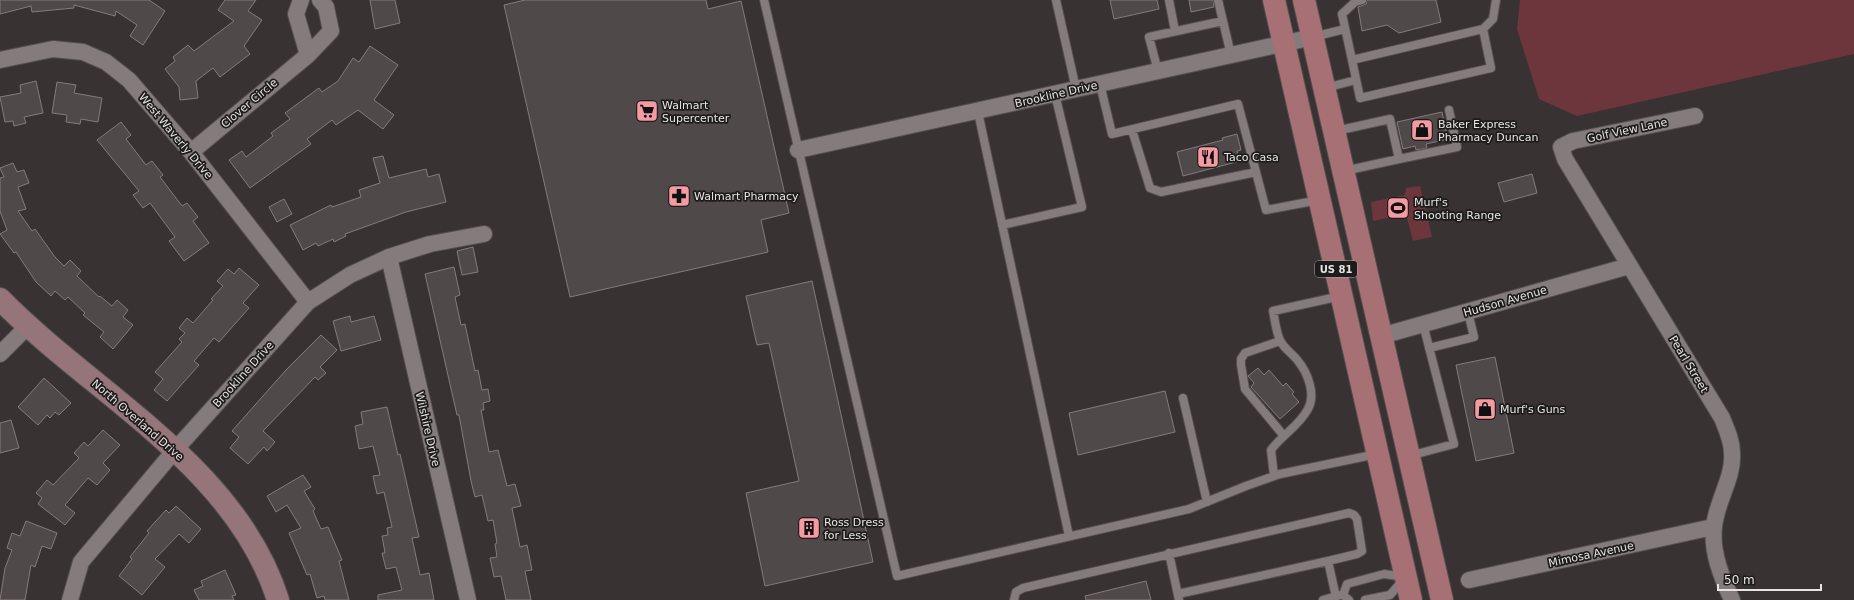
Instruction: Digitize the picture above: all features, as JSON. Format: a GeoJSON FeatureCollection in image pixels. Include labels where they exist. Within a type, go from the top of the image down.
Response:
{"type":"FeatureCollection","features":[{"type":"Feature","properties":{"kind":"main road","name":"US 81"},"geometry":{"type":"LineString","coordinates":[[1274,0],[1411,600]]}},
{"type":"Feature","properties":{"kind":"main road","name":"US 81"},"geometry":{"type":"LineString","coordinates":[[1304,0],[1442,600]]}},
{"type":"Feature","properties":{"kind":"main road"},"geometry":{"type":"LineString","coordinates":[[1406,577],[1435,570]]}},
{"type":"Feature","properties":{"kind":"street"},"geometry":{"type":"LineString","coordinates":[[301,0],[296,14],[308,55]]}},
{"type":"Feature","properties":{"kind":"street","name":"Clover Circle"},"geometry":{"type":"LineString","coordinates":[[191,152],[308,55],[331,31],[326,7],[320,0]]}},
{"type":"Feature","properties":{"kind":"street","name":"Brookline Drive"},"geometry":{"type":"LineString","coordinates":[[798,150],[1313,38]]}},
{"type":"Feature","properties":{"kind":"street","name":"West Waverly Drive"},"geometry":{"type":"LineString","coordinates":[[0,60],[53,49],[82,52],[106,62],[129,80],[191,152],[308,302]]}},
{"type":"Feature","properties":{"kind":"street","name":"Golf View Lane"},"geometry":{"type":"LineString","coordinates":[[1561,147],[1573,141],[1695,116]]}},
{"type":"Feature","properties":{"kind":"street","name":"Pearl Street"},"geometry":{"type":"LineString","coordinates":[[1561,147],[1565,159],[1722,418],[1730,436],[1733,454],[1714,528],[1716,557],[1732,600]]}},
{"type":"Feature","properties":{"kind":"street","name":"Brookline Drive"},"geometry":{"type":"LineString","coordinates":[[70,600],[82,562],[175,450],[308,302],[350,275],[389,257],[430,244],[484,234]]}},
{"type":"Feature","properties":{"kind":"street","name":"Wilshire Drive"},"geometry":{"type":"LineString","coordinates":[[389,257],[468,600]]}},
{"type":"Feature","properties":{"kind":"street","name":"Hudson Avenue"},"geometry":{"type":"LineString","coordinates":[[1381,336],[1629,266]]}},
{"type":"Feature","properties":{"kind":"street","name":"North Overland Drive"},"geometry":{"type":"LineString","coordinates":[[0,299],[27,327],[175,450],[219,496],[248,534],[274,588],[278,600]]}},
{"type":"Feature","properties":{"kind":"street"},"geometry":{"type":"LineString","coordinates":[[0,354],[27,327]]}},
{"type":"Feature","properties":{"kind":"street","name":"Mimosa Avenue"},"geometry":{"type":"LineString","coordinates":[[1469,580],[1714,528]]}},
{"type":"Feature","properties":{"kind":"lane"},"geometry":{"type":"LineString","coordinates":[[764,0],[897,576],[1189,509],[1274,476],[1378,454]]}},
{"type":"Feature","properties":{"kind":"lane"},"geometry":{"type":"LineString","coordinates":[[1056,0],[1076,89]]}},
{"type":"Feature","properties":{"kind":"lane"},"geometry":{"type":"LineString","coordinates":[[1171,0],[1176,31]]}},
{"type":"Feature","properties":{"kind":"lane"},"geometry":{"type":"LineString","coordinates":[[1218,0],[1231,55]]}},
{"type":"Feature","properties":{"kind":"lane"},"geometry":{"type":"LineString","coordinates":[[1362,0],[1355,2],[1342,14],[1360,98],[1491,68],[1482,29]]}},
{"type":"Feature","properties":{"kind":"lane"},"geometry":{"type":"LineString","coordinates":[[1352,60],[1482,29],[1493,19],[1496,0]]}},
{"type":"Feature","properties":{"kind":"lane"},"geometry":{"type":"LineString","coordinates":[[1158,71],[1149,37],[1223,21]]}},
{"type":"Feature","properties":{"kind":"lane"},"geometry":{"type":"LineString","coordinates":[[1313,38],[1345,29]]}},
{"type":"Feature","properties":{"kind":"lane"},"geometry":{"type":"LineString","coordinates":[[1325,88],[1356,80]]}},
{"type":"Feature","properties":{"kind":"lane"},"geometry":{"type":"LineString","coordinates":[[1100,84],[1112,134],[1238,104],[1266,210],[1320,200]]}},
{"type":"Feature","properties":{"kind":"lane"},"geometry":{"type":"LineString","coordinates":[[1002,225],[1082,207],[1055,94]]}},
{"type":"Feature","properties":{"kind":"lane"},"geometry":{"type":"LineString","coordinates":[[1343,171],[1457,147],[1449,110]]}},
{"type":"Feature","properties":{"kind":"lane"},"geometry":{"type":"LineString","coordinates":[[978,112],[1069,536]]}},
{"type":"Feature","properties":{"kind":"lane"},"geometry":{"type":"LineString","coordinates":[[1335,131],[1390,119],[1399,159]]}},
{"type":"Feature","properties":{"kind":"lane"},"geometry":{"type":"LineString","coordinates":[[1132,130],[1150,188],[1161,192],[1256,172]]}},
{"type":"Feature","properties":{"kind":"lane"},"geometry":{"type":"LineString","coordinates":[[1274,476],[1271,450],[1295,426],[1308,410],[1312,402],[1306,373],[1298,361],[1280,341],[1273,311],[1342,295]]}},
{"type":"Feature","properties":{"kind":"lane"},"geometry":{"type":"LineString","coordinates":[[1429,348],[1474,337],[1468,312]]}},
{"type":"Feature","properties":{"kind":"lane"},"geometry":{"type":"LineString","coordinates":[[1409,457],[1454,444],[1423,324]]}},
{"type":"Feature","properties":{"kind":"lane"},"geometry":{"type":"LineString","coordinates":[[1280,341],[1245,353],[1241,359],[1241,366],[1244,390],[1284,436]]}},
{"type":"Feature","properties":{"kind":"lane"},"geometry":{"type":"LineString","coordinates":[[1183,398],[1207,502]]}},
{"type":"Feature","properties":{"kind":"lane"},"geometry":{"type":"LineString","coordinates":[[1014,600],[1016,592],[1023,588],[1168,553],[1349,513],[1354,515],[1362,545],[1362,551],[1357,554],[1178,597],[1168,553]]}},
{"type":"Feature","properties":{"kind":"lane"},"geometry":{"type":"LineString","coordinates":[[1328,561],[1343,597]]}},
{"type":"Feature","properties":{"kind":"lane"},"geometry":{"type":"LineString","coordinates":[[1343,597],[1347,584],[1384,574],[1406,577]]}},
{"type":"Feature","properties":{"kind":"lane"},"geometry":{"type":"LineString","coordinates":[[1365,600],[1390,595],[1406,577]]}},
{"type":"Feature","properties":{"kind":"lane"},"geometry":{"type":"LineString","coordinates":[[1323,600],[1343,597]]}},
{"type":"Feature","properties":{"kind":"shaded area"},"geometry":{"type":"Polygon","coordinates":[[[1520,0],[1854,0],[1854,54],[1577,116],[1539,99],[1517,29],[1520,0]]]}},
{"type":"Feature","properties":{"kind":"shaded area","name":"Murf's Shooting Range"},"geometry":{"type":"Polygon","coordinates":[[[1420,186],[1432,237],[1413,241],[1406,214],[1373,221],[1371,202],[1405,195],[1406,188],[1420,186]]]}},
{"type":"Feature","properties":{"kind":"building"},"geometry":{"type":"Polygon","coordinates":[[[0,0],[149,0],[165,11],[143,45],[130,36],[137,25],[116,11],[115,16],[74,5],[74,8],[32,12],[31,6],[0,14],[0,0]]]}},
{"type":"Feature","properties":{"kind":"building"},"geometry":{"type":"Polygon","coordinates":[[[225,0],[256,0],[248,11],[262,20],[244,46],[250,54],[220,77],[213,68],[196,81],[198,98],[180,100],[179,87],[165,69],[175,61],[173,57],[188,45],[194,51],[234,21],[218,10],[225,0]]]}},
{"type":"Feature","properties":{"kind":"building"},"geometry":{"type":"Polygon","coordinates":[[[370,0],[395,0],[400,23],[375,29],[370,0]]]}},
{"type":"Feature","properties":{"kind":"building","name":"Walmart Supercenter"},"geometry":{"type":"Polygon","coordinates":[[[525,0],[706,0],[708,9],[741,1],[789,213],[761,220],[768,252],[570,297],[504,5],[525,0]]]}},
{"type":"Feature","properties":{"kind":"building"},"geometry":{"type":"Polygon","coordinates":[[[1110,0],[1157,0],[1159,9],[1114,19],[1110,0]]]}},
{"type":"Feature","properties":{"kind":"building"},"geometry":{"type":"Polygon","coordinates":[[[1189,0],[1213,0],[1214,7],[1191,12],[1189,0]]]}},
{"type":"Feature","properties":{"kind":"building"},"geometry":{"type":"Polygon","coordinates":[[[1367,0],[1436,0],[1441,22],[1399,33],[1387,25],[1362,31],[1358,7],[1366,4],[1367,0]]]}},
{"type":"Feature","properties":{"kind":"building"},"geometry":{"type":"Polygon","coordinates":[[[370,46],[398,65],[374,100],[394,115],[383,129],[358,110],[336,125],[332,120],[307,139],[311,144],[250,188],[229,160],[242,151],[246,157],[273,136],[271,133],[290,119],[285,113],[319,88],[322,92],[338,81],[353,58],[359,62],[370,46]]]}},
{"type":"Feature","properties":{"kind":"building"},"geometry":{"type":"Polygon","coordinates":[[[36,81],[43,113],[24,117],[26,123],[14,126],[13,121],[5,122],[0,97],[21,93],[20,85],[36,81]]]}},
{"type":"Feature","properties":{"kind":"building"},"geometry":{"type":"Polygon","coordinates":[[[57,82],[76,85],[74,93],[102,98],[98,122],[81,119],[80,124],[66,122],[67,115],[52,113],[57,82]]]}},
{"type":"Feature","properties":{"kind":"building","name":"Baker Express Pharmacy Duncan"},"geometry":{"type":"Polygon","coordinates":[[[1442,112],[1448,139],[1426,144],[1427,148],[1416,150],[1415,146],[1403,149],[1397,122],[1442,112]]]}},
{"type":"Feature","properties":{"kind":"building"},"geometry":{"type":"Polygon","coordinates":[[[121,122],[131,135],[126,139],[146,165],[152,161],[163,175],[160,177],[182,206],[187,203],[198,217],[193,221],[209,243],[184,261],[169,241],[175,237],[150,203],[143,208],[133,195],[139,191],[97,140],[121,122]]]}},
{"type":"Feature","properties":{"kind":"building","name":"Taco Casa"},"geometry":{"type":"Polygon","coordinates":[[[1237,134],[1241,150],[1237,151],[1240,161],[1183,176],[1177,152],[1223,140],[1222,138],[1237,134]]]}},
{"type":"Feature","properties":{"kind":"building"},"geometry":{"type":"Polygon","coordinates":[[[383,156],[389,178],[426,169],[428,177],[439,174],[446,202],[406,212],[345,234],[346,236],[334,242],[333,239],[318,246],[316,243],[303,250],[290,225],[331,205],[332,207],[361,197],[359,190],[380,183],[373,158],[383,156]]]}},
{"type":"Feature","properties":{"kind":"building"},"geometry":{"type":"Polygon","coordinates":[[[13,163],[17,172],[24,170],[29,183],[18,187],[26,209],[18,211],[32,231],[35,229],[55,257],[64,266],[70,260],[81,271],[77,276],[99,297],[100,296],[112,306],[117,300],[128,310],[123,317],[133,325],[113,349],[100,337],[104,332],[83,315],[85,313],[68,297],[65,300],[55,291],[51,296],[36,282],[16,252],[14,253],[0,234],[7,230],[0,211],[0,178],[4,177],[0,168],[13,163]]]}},
{"type":"Feature","properties":{"kind":"building"},"geometry":{"type":"Polygon","coordinates":[[[1532,174],[1537,193],[1504,202],[1498,183],[1532,174]]]}},
{"type":"Feature","properties":{"kind":"building"},"geometry":{"type":"Polygon","coordinates":[[[284,199],[292,214],[277,222],[269,207],[284,199]]]}},
{"type":"Feature","properties":{"kind":"building"},"geometry":{"type":"Polygon","coordinates":[[[473,247],[478,272],[462,275],[457,251],[473,247]]]}},
{"type":"Feature","properties":{"kind":"building"},"geometry":{"type":"Polygon","coordinates":[[[454,267],[460,295],[455,297],[461,325],[465,324],[475,371],[478,370],[482,390],[488,389],[490,401],[483,403],[484,410],[481,410],[489,452],[498,450],[507,486],[515,484],[521,506],[512,508],[520,547],[527,545],[532,570],[525,571],[531,600],[506,600],[501,576],[494,577],[490,558],[497,557],[495,544],[497,543],[493,520],[488,521],[482,495],[475,497],[471,481],[459,415],[457,415],[425,274],[454,267]]]}},
{"type":"Feature","properties":{"kind":"building"},"geometry":{"type":"Polygon","coordinates":[[[239,268],[259,285],[243,303],[249,308],[219,342],[214,338],[194,361],[199,365],[167,401],[154,390],[163,379],[155,372],[182,342],[179,339],[185,333],[179,328],[187,318],[193,323],[223,286],[217,281],[228,269],[234,274],[239,268]]]}},
{"type":"Feature","properties":{"kind":"building"},"geometry":{"type":"Polygon","coordinates":[[[812,281],[873,562],[765,586],[746,493],[799,481],[769,343],[757,345],[746,296],[812,281]]]}},
{"type":"Feature","properties":{"kind":"building"},"geometry":{"type":"Polygon","coordinates":[[[350,316],[351,322],[374,316],[381,340],[341,351],[333,321],[350,316]]]}},
{"type":"Feature","properties":{"kind":"building"},"geometry":{"type":"Polygon","coordinates":[[[321,335],[337,350],[320,367],[326,373],[318,380],[315,377],[263,431],[275,442],[267,451],[264,447],[248,464],[230,448],[239,437],[232,431],[286,370],[321,335]]]}},
{"type":"Feature","properties":{"kind":"building","name":"Murf's Guns"},"geometry":{"type":"Polygon","coordinates":[[[1495,357],[1514,453],[1476,461],[1456,365],[1495,357]]]}},
{"type":"Feature","properties":{"kind":"building"},"geometry":{"type":"Polygon","coordinates":[[[1258,368],[1264,375],[1269,370],[1283,386],[1286,383],[1294,392],[1292,394],[1299,402],[1280,419],[1251,387],[1254,383],[1248,376],[1258,368]]]}},
{"type":"Feature","properties":{"kind":"building"},"geometry":{"type":"Polygon","coordinates":[[[44,378],[71,403],[59,415],[55,412],[50,418],[47,415],[38,425],[18,407],[44,378]]]}},
{"type":"Feature","properties":{"kind":"building"},"geometry":{"type":"Polygon","coordinates":[[[1165,391],[1175,432],[1078,455],[1069,413],[1165,391]]]}},
{"type":"Feature","properties":{"kind":"building"},"geometry":{"type":"Polygon","coordinates":[[[387,407],[398,455],[400,454],[419,537],[412,538],[420,575],[429,573],[434,600],[378,600],[378,595],[402,590],[396,567],[386,569],[382,553],[385,553],[382,536],[388,535],[387,528],[392,527],[384,492],[377,494],[373,476],[380,475],[373,446],[359,449],[355,426],[363,424],[361,412],[387,407]]]}},
{"type":"Feature","properties":{"kind":"building"},"geometry":{"type":"Polygon","coordinates":[[[11,420],[19,448],[0,453],[0,423],[11,420]]]}},
{"type":"Feature","properties":{"kind":"building"},"geometry":{"type":"Polygon","coordinates":[[[103,430],[120,445],[103,463],[110,470],[97,485],[88,478],[65,505],[75,513],[65,525],[38,504],[42,498],[36,493],[47,480],[53,485],[79,458],[74,453],[84,442],[88,446],[103,430]]]}},
{"type":"Feature","properties":{"kind":"building"},"geometry":{"type":"Polygon","coordinates":[[[303,475],[311,487],[304,491],[315,509],[313,511],[321,529],[328,527],[342,560],[339,561],[349,600],[325,600],[324,596],[317,598],[310,574],[307,575],[289,533],[301,528],[287,505],[276,512],[267,496],[303,475]]]}},
{"type":"Feature","properties":{"kind":"building"},"geometry":{"type":"Polygon","coordinates":[[[176,506],[201,529],[189,543],[179,534],[155,559],[165,567],[142,595],[119,576],[132,559],[130,557],[149,533],[147,531],[166,510],[169,513],[176,506]]]}},
{"type":"Feature","properties":{"kind":"building"},"geometry":{"type":"Polygon","coordinates":[[[26,521],[57,533],[51,549],[42,546],[35,567],[31,565],[25,600],[0,600],[5,568],[12,550],[7,548],[12,533],[20,536],[26,521]]]}},
{"type":"Feature","properties":{"kind":"building"},"geometry":{"type":"Polygon","coordinates":[[[225,570],[236,595],[232,596],[234,600],[199,600],[194,590],[203,586],[201,581],[225,570]]]}},
{"type":"Feature","properties":{"kind":"building"},"geometry":{"type":"Polygon","coordinates":[[[1146,581],[1151,600],[1086,600],[1085,596],[1146,581]]]}},
{"type":"Feature","properties":{"kind":"place","name":"Walmart Supercenter"},"geometry":{"type":"Point","coordinates":[647,111]}},
{"type":"Feature","properties":{"kind":"place","name":"Baker Express Pharmacy Duncan"},"geometry":{"type":"Point","coordinates":[1422,130]}},
{"type":"Feature","properties":{"kind":"place","name":"Taco Casa"},"geometry":{"type":"Point","coordinates":[1208,157]}},
{"type":"Feature","properties":{"kind":"place","name":"Walmart Pharmacy"},"geometry":{"type":"Point","coordinates":[679,196]}},
{"type":"Feature","properties":{"kind":"place","name":"Murf's Shooting Range"},"geometry":{"type":"Point","coordinates":[1398,208]}},
{"type":"Feature","properties":{"kind":"place","name":"Murf's Guns"},"geometry":{"type":"Point","coordinates":[1485,409]}},
{"type":"Feature","properties":{"kind":"place","name":"Ross Dress for Less"},"geometry":{"type":"Point","coordinates":[809,528]}}]}
